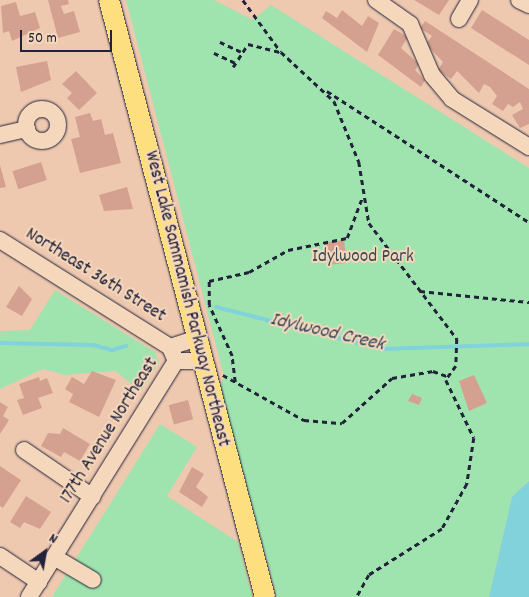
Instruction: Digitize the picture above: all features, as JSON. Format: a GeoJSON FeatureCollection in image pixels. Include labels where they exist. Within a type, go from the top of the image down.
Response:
{"type":"FeatureCollection","features":[{"type":"Feature","properties":{"kind":"main road","name":"West Lake Sammamish Parkway Northeast"},"geometry":{"type":"LineString","coordinates":[[109,0],[197,338],[209,366],[265,597]]}},
{"type":"Feature","properties":{"kind":"street"},"geometry":{"type":"LineString","coordinates":[[376,0],[410,24],[432,75],[452,99],[529,147]]}},
{"type":"Feature","properties":{"kind":"street"},"geometry":{"type":"LineString","coordinates":[[458,19],[470,0]]}},
{"type":"Feature","properties":{"kind":"street"},"geometry":{"type":"LineString","coordinates":[[519,0],[529,5]]}},
{"type":"Feature","properties":{"kind":"street"},"geometry":{"type":"LineString","coordinates":[[0,135],[26,129]]}},
{"type":"Feature","properties":{"kind":"street","name":"Northeast 36th Street"},"geometry":{"type":"LineString","coordinates":[[0,240],[173,354],[197,338]]}},
{"type":"Feature","properties":{"kind":"street"},"geometry":{"type":"LineString","coordinates":[[173,354],[209,366]]}},
{"type":"Feature","properties":{"kind":"street","name":"177th Avenue Northeast"},"geometry":{"type":"LineString","coordinates":[[29,597],[93,497],[173,354]]}},
{"type":"Feature","properties":{"kind":"street"},"geometry":{"type":"LineString","coordinates":[[24,450],[93,497]]}},
{"type":"Feature","properties":{"kind":"street"},"geometry":{"type":"LineString","coordinates":[[0,556],[39,582]]}},
{"type":"Feature","properties":{"kind":"street"},"geometry":{"type":"LineString","coordinates":[[54,557],[93,580]]}},
{"type":"Feature","properties":{"kind":"path"},"geometry":{"type":"LineString","coordinates":[[243,0],[281,52],[322,87],[529,222]]}},
{"type":"Feature","properties":{"kind":"path"},"geometry":{"type":"LineString","coordinates":[[220,42],[241,52]]}},
{"type":"Feature","properties":{"kind":"path"},"geometry":{"type":"LineString","coordinates":[[233,67],[241,52],[252,43],[281,52]]}},
{"type":"Feature","properties":{"kind":"path"},"geometry":{"type":"LineString","coordinates":[[214,53],[236,63]]}},
{"type":"Feature","properties":{"kind":"path"},"geometry":{"type":"LineString","coordinates":[[322,87],[334,101],[352,139],[369,223],[458,339],[457,358],[447,376]]}},
{"type":"Feature","properties":{"kind":"path"},"geometry":{"type":"LineString","coordinates":[[235,382],[232,356],[209,305],[209,281],[249,272],[288,250],[347,238],[363,197]]}},
{"type":"Feature","properties":{"kind":"path"},"geometry":{"type":"LineString","coordinates":[[420,291],[529,302]]}},
{"type":"Feature","properties":{"kind":"path"},"geometry":{"type":"LineString","coordinates":[[209,366],[304,420],[342,423],[392,378],[433,371],[447,376],[474,438],[464,490],[442,529],[369,575],[357,597]]}},
{"type":"Feature","properties":{"kind":"green space","name":"Idylwood Park"},"geometry":{"type":"Polygon","coordinates":[[[126,0],[214,0],[253,20],[271,5],[529,168],[529,481],[512,497],[489,597],[277,597],[220,388],[224,376],[126,0]]]}},
{"type":"Feature","properties":{"kind":"green space"},"geometry":{"type":"Polygon","coordinates":[[[55,290],[155,352],[159,362],[141,391],[115,371],[65,375],[43,369],[0,389],[0,331],[30,330],[55,290]]]}},
{"type":"Feature","properties":{"kind":"green space"},"geometry":{"type":"Polygon","coordinates":[[[160,424],[197,447],[167,496],[238,542],[252,597],[52,597],[160,424]]]}},
{"type":"Feature","properties":{"kind":"water"},"geometry":{"type":"Polygon","coordinates":[[[529,481],[529,597],[489,597],[512,497],[529,481]]]}},
{"type":"Feature","properties":{"kind":"building"},"geometry":{"type":"Polygon","coordinates":[[[48,0],[68,0],[69,4],[61,6],[64,14],[74,11],[80,32],[58,38],[48,0]]]}},
{"type":"Feature","properties":{"kind":"building"},"geometry":{"type":"Polygon","coordinates":[[[414,0],[449,0],[439,15],[414,0]]]}},
{"type":"Feature","properties":{"kind":"building"},"geometry":{"type":"Polygon","coordinates":[[[16,2],[20,16],[35,12],[40,28],[12,41],[9,31],[3,33],[1,6],[16,2]]]}},
{"type":"Feature","properties":{"kind":"building"},"geometry":{"type":"Polygon","coordinates":[[[342,10],[362,26],[368,16],[379,23],[367,52],[322,18],[326,11],[337,18],[342,10]]]}},
{"type":"Feature","properties":{"kind":"building"},"geometry":{"type":"Polygon","coordinates":[[[482,10],[529,40],[529,65],[471,28],[482,10]]]}},
{"type":"Feature","properties":{"kind":"building"},"geometry":{"type":"Polygon","coordinates":[[[425,21],[529,89],[529,124],[520,128],[512,115],[523,109],[520,102],[513,107],[508,104],[503,111],[492,104],[497,96],[490,87],[484,84],[479,93],[457,71],[451,79],[438,70],[443,62],[426,44],[432,36],[420,28],[425,21]]]}},
{"type":"Feature","properties":{"kind":"building"},"geometry":{"type":"Polygon","coordinates":[[[394,29],[408,37],[401,48],[419,64],[415,70],[425,80],[421,87],[378,55],[394,29]]]}},
{"type":"Feature","properties":{"kind":"building"},"geometry":{"type":"Polygon","coordinates":[[[47,61],[51,80],[21,92],[16,67],[47,61]]]}},
{"type":"Feature","properties":{"kind":"building"},"geometry":{"type":"Polygon","coordinates":[[[76,71],[97,93],[79,110],[67,98],[72,93],[62,84],[76,71]]]}},
{"type":"Feature","properties":{"kind":"building"},"geometry":{"type":"Polygon","coordinates":[[[90,113],[93,121],[101,119],[105,135],[113,133],[121,163],[80,173],[71,139],[80,137],[75,117],[90,113]]]}},
{"type":"Feature","properties":{"kind":"building"},"geometry":{"type":"Polygon","coordinates":[[[41,162],[47,180],[18,189],[12,171],[41,162]]]}},
{"type":"Feature","properties":{"kind":"building"},"geometry":{"type":"Polygon","coordinates":[[[0,165],[6,187],[0,188],[0,165]]]}},
{"type":"Feature","properties":{"kind":"building"},"geometry":{"type":"Polygon","coordinates":[[[127,187],[133,209],[104,211],[99,195],[127,187]]]}},
{"type":"Feature","properties":{"kind":"building"},"geometry":{"type":"Polygon","coordinates":[[[344,240],[347,263],[327,265],[324,242],[344,240]]]}},
{"type":"Feature","properties":{"kind":"building"},"geometry":{"type":"Polygon","coordinates":[[[19,286],[32,299],[22,316],[6,307],[19,286]]]}},
{"type":"Feature","properties":{"kind":"building"},"geometry":{"type":"Polygon","coordinates":[[[92,371],[116,380],[99,417],[69,402],[73,394],[65,389],[72,377],[84,384],[92,371]]]}},
{"type":"Feature","properties":{"kind":"building"},"geometry":{"type":"Polygon","coordinates":[[[474,375],[487,403],[469,411],[459,381],[474,375]]]}},
{"type":"Feature","properties":{"kind":"building"},"geometry":{"type":"Polygon","coordinates":[[[39,377],[40,381],[47,378],[53,393],[38,398],[42,408],[23,415],[17,400],[24,398],[19,384],[39,377]]]}},
{"type":"Feature","properties":{"kind":"building"},"geometry":{"type":"Polygon","coordinates":[[[412,394],[422,398],[419,405],[408,401],[412,394]]]}},
{"type":"Feature","properties":{"kind":"building"},"geometry":{"type":"Polygon","coordinates":[[[188,400],[193,419],[174,424],[169,405],[188,400]]]}},
{"type":"Feature","properties":{"kind":"building"},"geometry":{"type":"Polygon","coordinates":[[[0,402],[8,407],[3,416],[9,420],[0,434],[0,402]]]}},
{"type":"Feature","properties":{"kind":"building"},"geometry":{"type":"Polygon","coordinates":[[[63,428],[90,444],[80,461],[64,452],[61,457],[41,446],[48,433],[60,434],[63,428]]]}},
{"type":"Feature","properties":{"kind":"building"},"geometry":{"type":"Polygon","coordinates":[[[0,466],[21,480],[3,508],[0,506],[0,466]]]}},
{"type":"Feature","properties":{"kind":"building"},"geometry":{"type":"Polygon","coordinates":[[[192,467],[204,474],[196,487],[208,497],[202,507],[179,492],[192,467]]]}},
{"type":"Feature","properties":{"kind":"building"},"geometry":{"type":"Polygon","coordinates":[[[26,496],[51,512],[40,529],[24,522],[20,528],[10,522],[26,496]]]}},
{"type":"Feature","properties":{"kind":"waterway","name":"Idylwood Creek"},"geometry":{"type":"LineString","coordinates":[[216,307],[382,349],[529,344]]}},
{"type":"Feature","properties":{"kind":"waterway","name":"Idylwood Creek"},"geometry":{"type":"LineString","coordinates":[[0,343],[93,345],[112,350],[126,346]]}}]}
